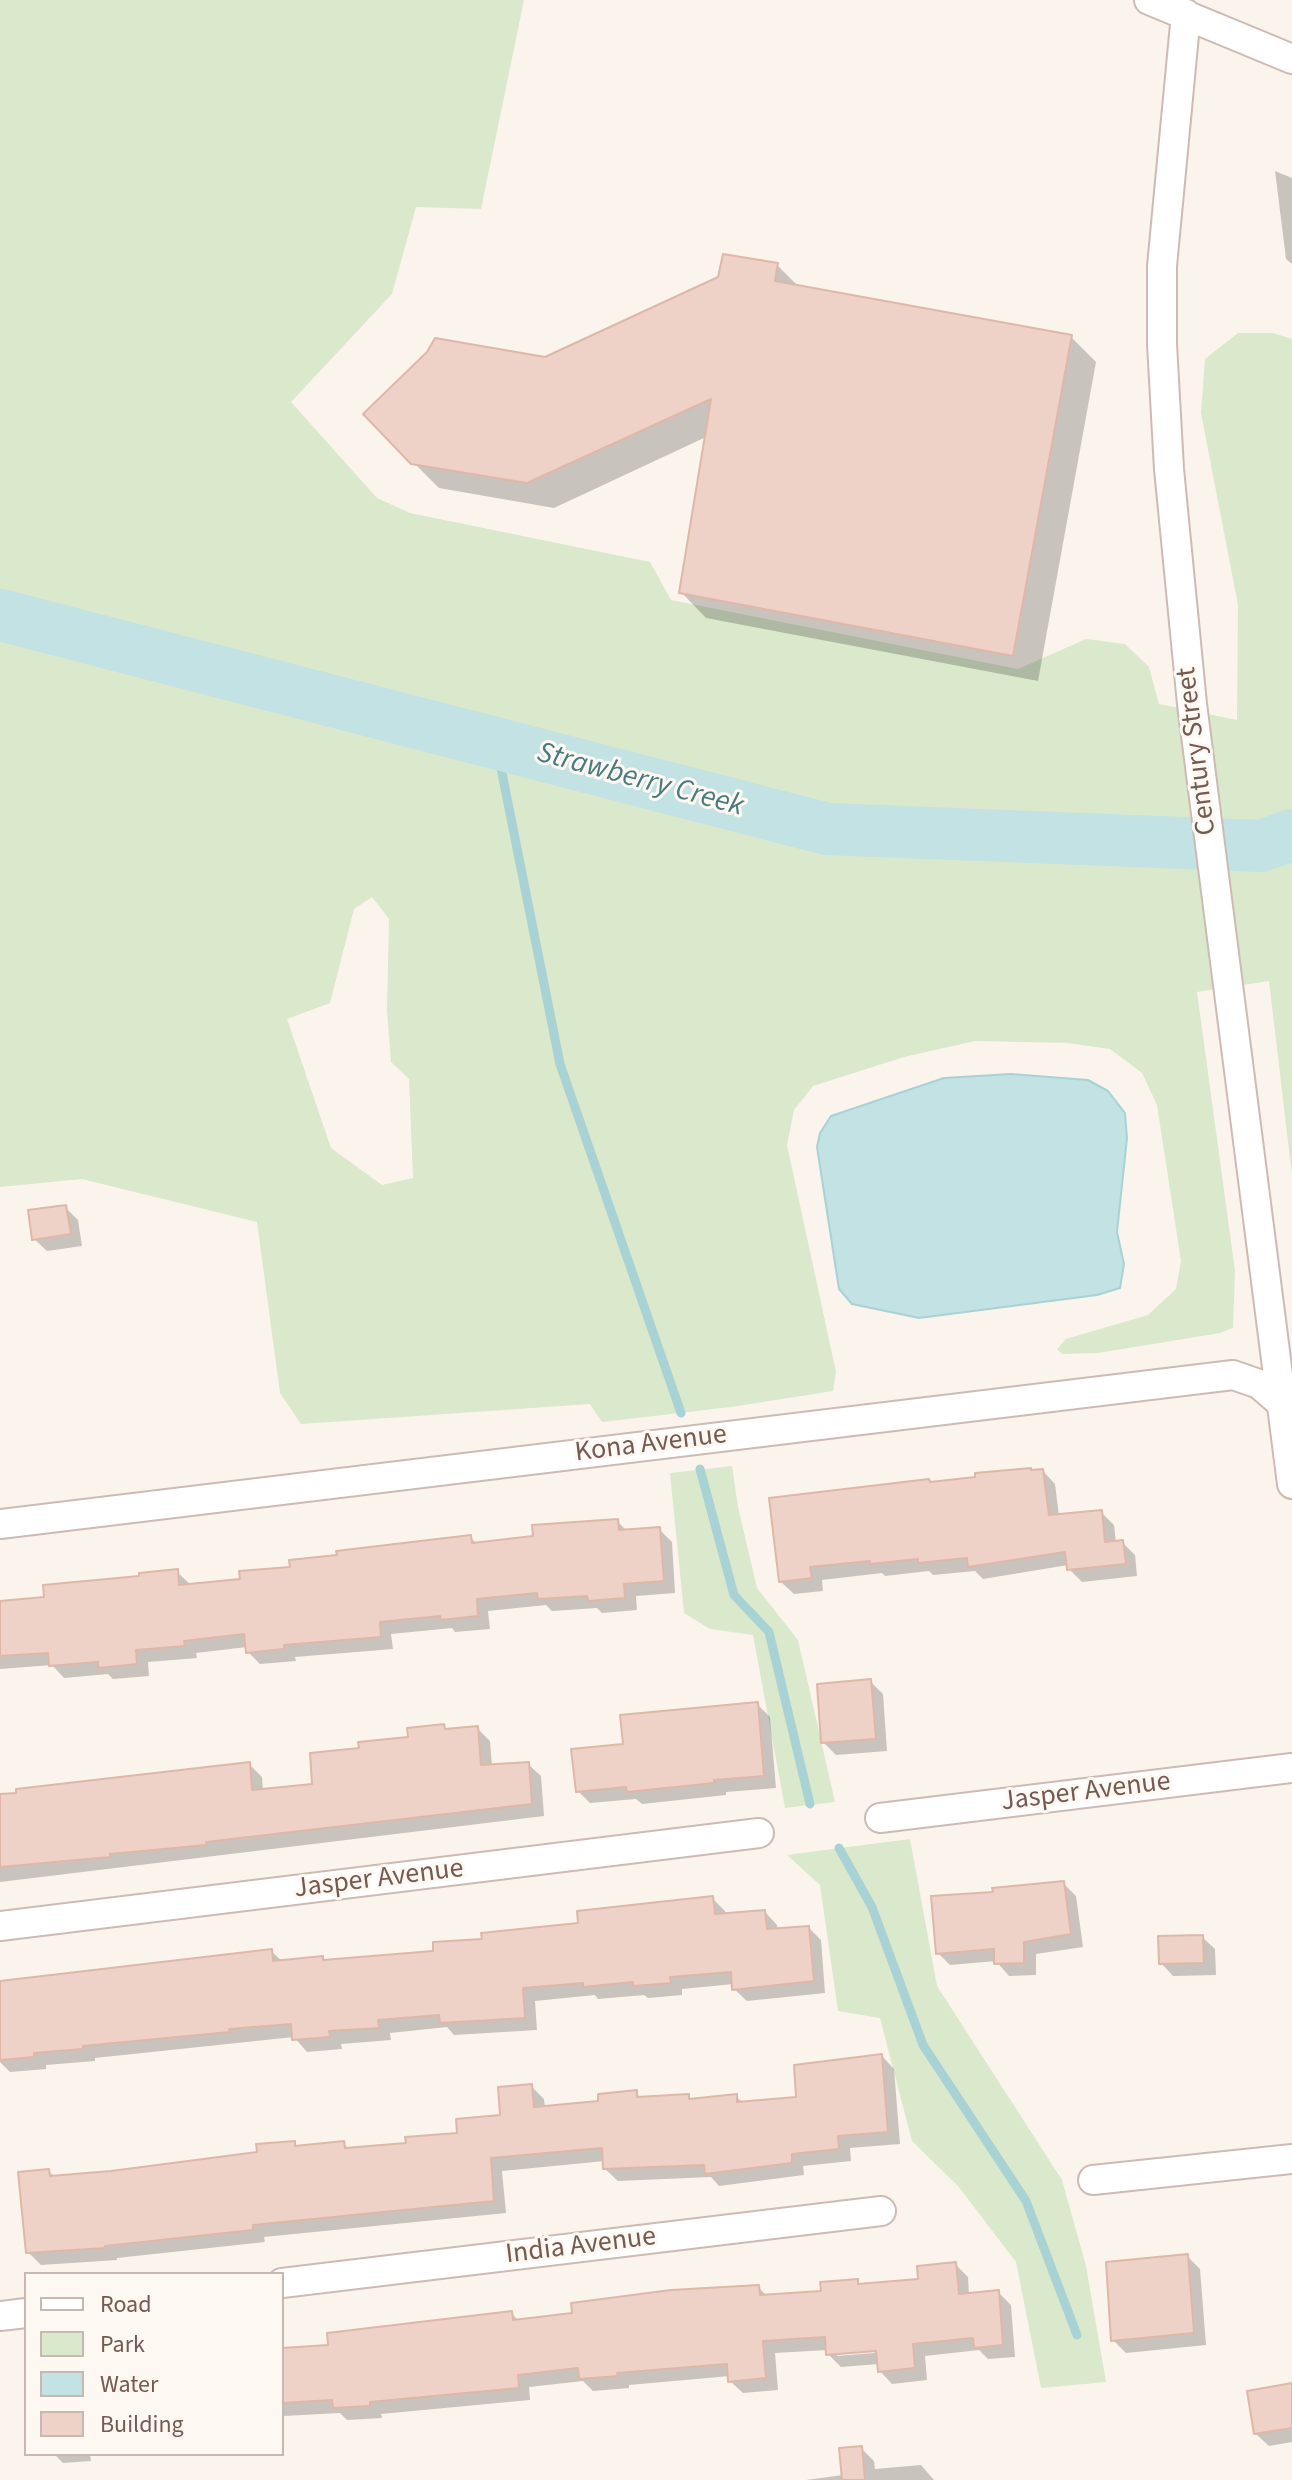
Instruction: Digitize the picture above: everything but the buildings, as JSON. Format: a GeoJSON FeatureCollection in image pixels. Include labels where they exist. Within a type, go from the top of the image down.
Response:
{"type":"FeatureCollection","features":[{"type":"Feature","properties":{"kind":"street"},"geometry":{"type":"LineString","coordinates":[[1149,0],[1292,59]]}},
{"type":"Feature","properties":{"kind":"street","name":"Century Street"},"geometry":{"type":"LineString","coordinates":[[1186,14],[1164,236],[1162,344],[1169,469],[1192,704],[1229,1003],[1287,1408],[1292,1484]]}},
{"type":"Feature","properties":{"kind":"street","name":"Kona Avenue"},"geometry":{"type":"LineString","coordinates":[[0,1524],[1233,1375],[1259,1384],[1287,1408]]}},
{"type":"Feature","properties":{"kind":"street","name":"Jasper Avenue"},"geometry":{"type":"LineString","coordinates":[[880,1818],[1292,1768]]}},
{"type":"Feature","properties":{"kind":"street","name":"Jasper Avenue"},"geometry":{"type":"LineString","coordinates":[[0,1926],[759,1833]]}},
{"type":"Feature","properties":{"kind":"street"},"geometry":{"type":"LineString","coordinates":[[1093,2180],[1292,2159]]}},
{"type":"Feature","properties":{"kind":"street","name":"India Avenue"},"geometry":{"type":"LineString","coordinates":[[284,2283],[881,2211]]}},
{"type":"Feature","properties":{"kind":"street"},"geometry":{"type":"LineString","coordinates":[[0,2316],[24,2313]]}},
{"type":"Feature","properties":{"kind":"green space"},"geometry":{"type":"Polygon","coordinates":[[[0,0],[524,0],[481,209],[416,207],[392,294],[291,402],[377,498],[410,513],[650,562],[671,600],[1018,669],[1086,639],[1125,644],[1149,667],[1159,704],[1237,720],[1238,605],[1201,413],[1205,359],[1238,333],[1273,333],[1292,339],[1292,1175],[1269,981],[1197,992],[1235,1271],[1233,1328],[1220,1333],[1098,1353],[1062,1354],[1057,1349],[1066,1339],[1148,1315],[1176,1289],[1181,1261],[1157,1105],[1142,1073],[1110,1049],[1068,1043],[975,1041],[904,1057],[813,1086],[794,1110],[787,1145],[836,1372],[833,1391],[731,1407],[602,1422],[590,1404],[301,1424],[280,1393],[257,1222],[82,1179],[0,1187],[0,0]],[[372,897],[354,909],[330,1003],[287,1019],[331,1148],[382,1185],[413,1178],[409,1079],[391,1062],[387,1010],[389,919],[372,897]]]}},
{"type":"Feature","properties":{"kind":"green space"},"geometry":{"type":"Polygon","coordinates":[[[732,1466],[757,1588],[798,1640],[835,1802],[785,1808],[753,1635],[710,1629],[684,1613],[670,1473],[732,1466]]]}},
{"type":"Feature","properties":{"kind":"green space"},"geometry":{"type":"Polygon","coordinates":[[[910,1839],[937,1986],[1062,2180],[1086,2266],[1106,2382],[1041,2388],[1016,2262],[958,2186],[912,2141],[880,2018],[838,2011],[820,1885],[787,1855],[910,1839]]]}},
{"type":"Feature","properties":{"kind":"water"},"geometry":{"type":"Polygon","coordinates":[[[1011,1074],[1088,1080],[1108,1091],[1125,1113],[1127,1138],[1117,1232],[1124,1264],[1120,1288],[1097,1295],[919,1318],[852,1304],[839,1289],[817,1147],[820,1133],[831,1116],[944,1078],[1011,1074]]]}},
{"type":"Feature","properties":{"kind":"waterway","name":"Strawberry Creek"},"geometry":{"type":"LineString","coordinates":[[0,615],[827,829],[1261,846],[1292,835]]}},
{"type":"Feature","properties":{"kind":"waterway"},"geometry":{"type":"LineString","coordinates":[[496,743],[560,1064],[681,1413]]}},
{"type":"Feature","properties":{"kind":"waterway"},"geometry":{"type":"LineString","coordinates":[[700,1469],[734,1595],[769,1632],[810,1804]]}},
{"type":"Feature","properties":{"kind":"waterway"},"geometry":{"type":"LineString","coordinates":[[839,1848],[872,1907],[923,2045],[1026,2201],[1077,2335]]}}]}
